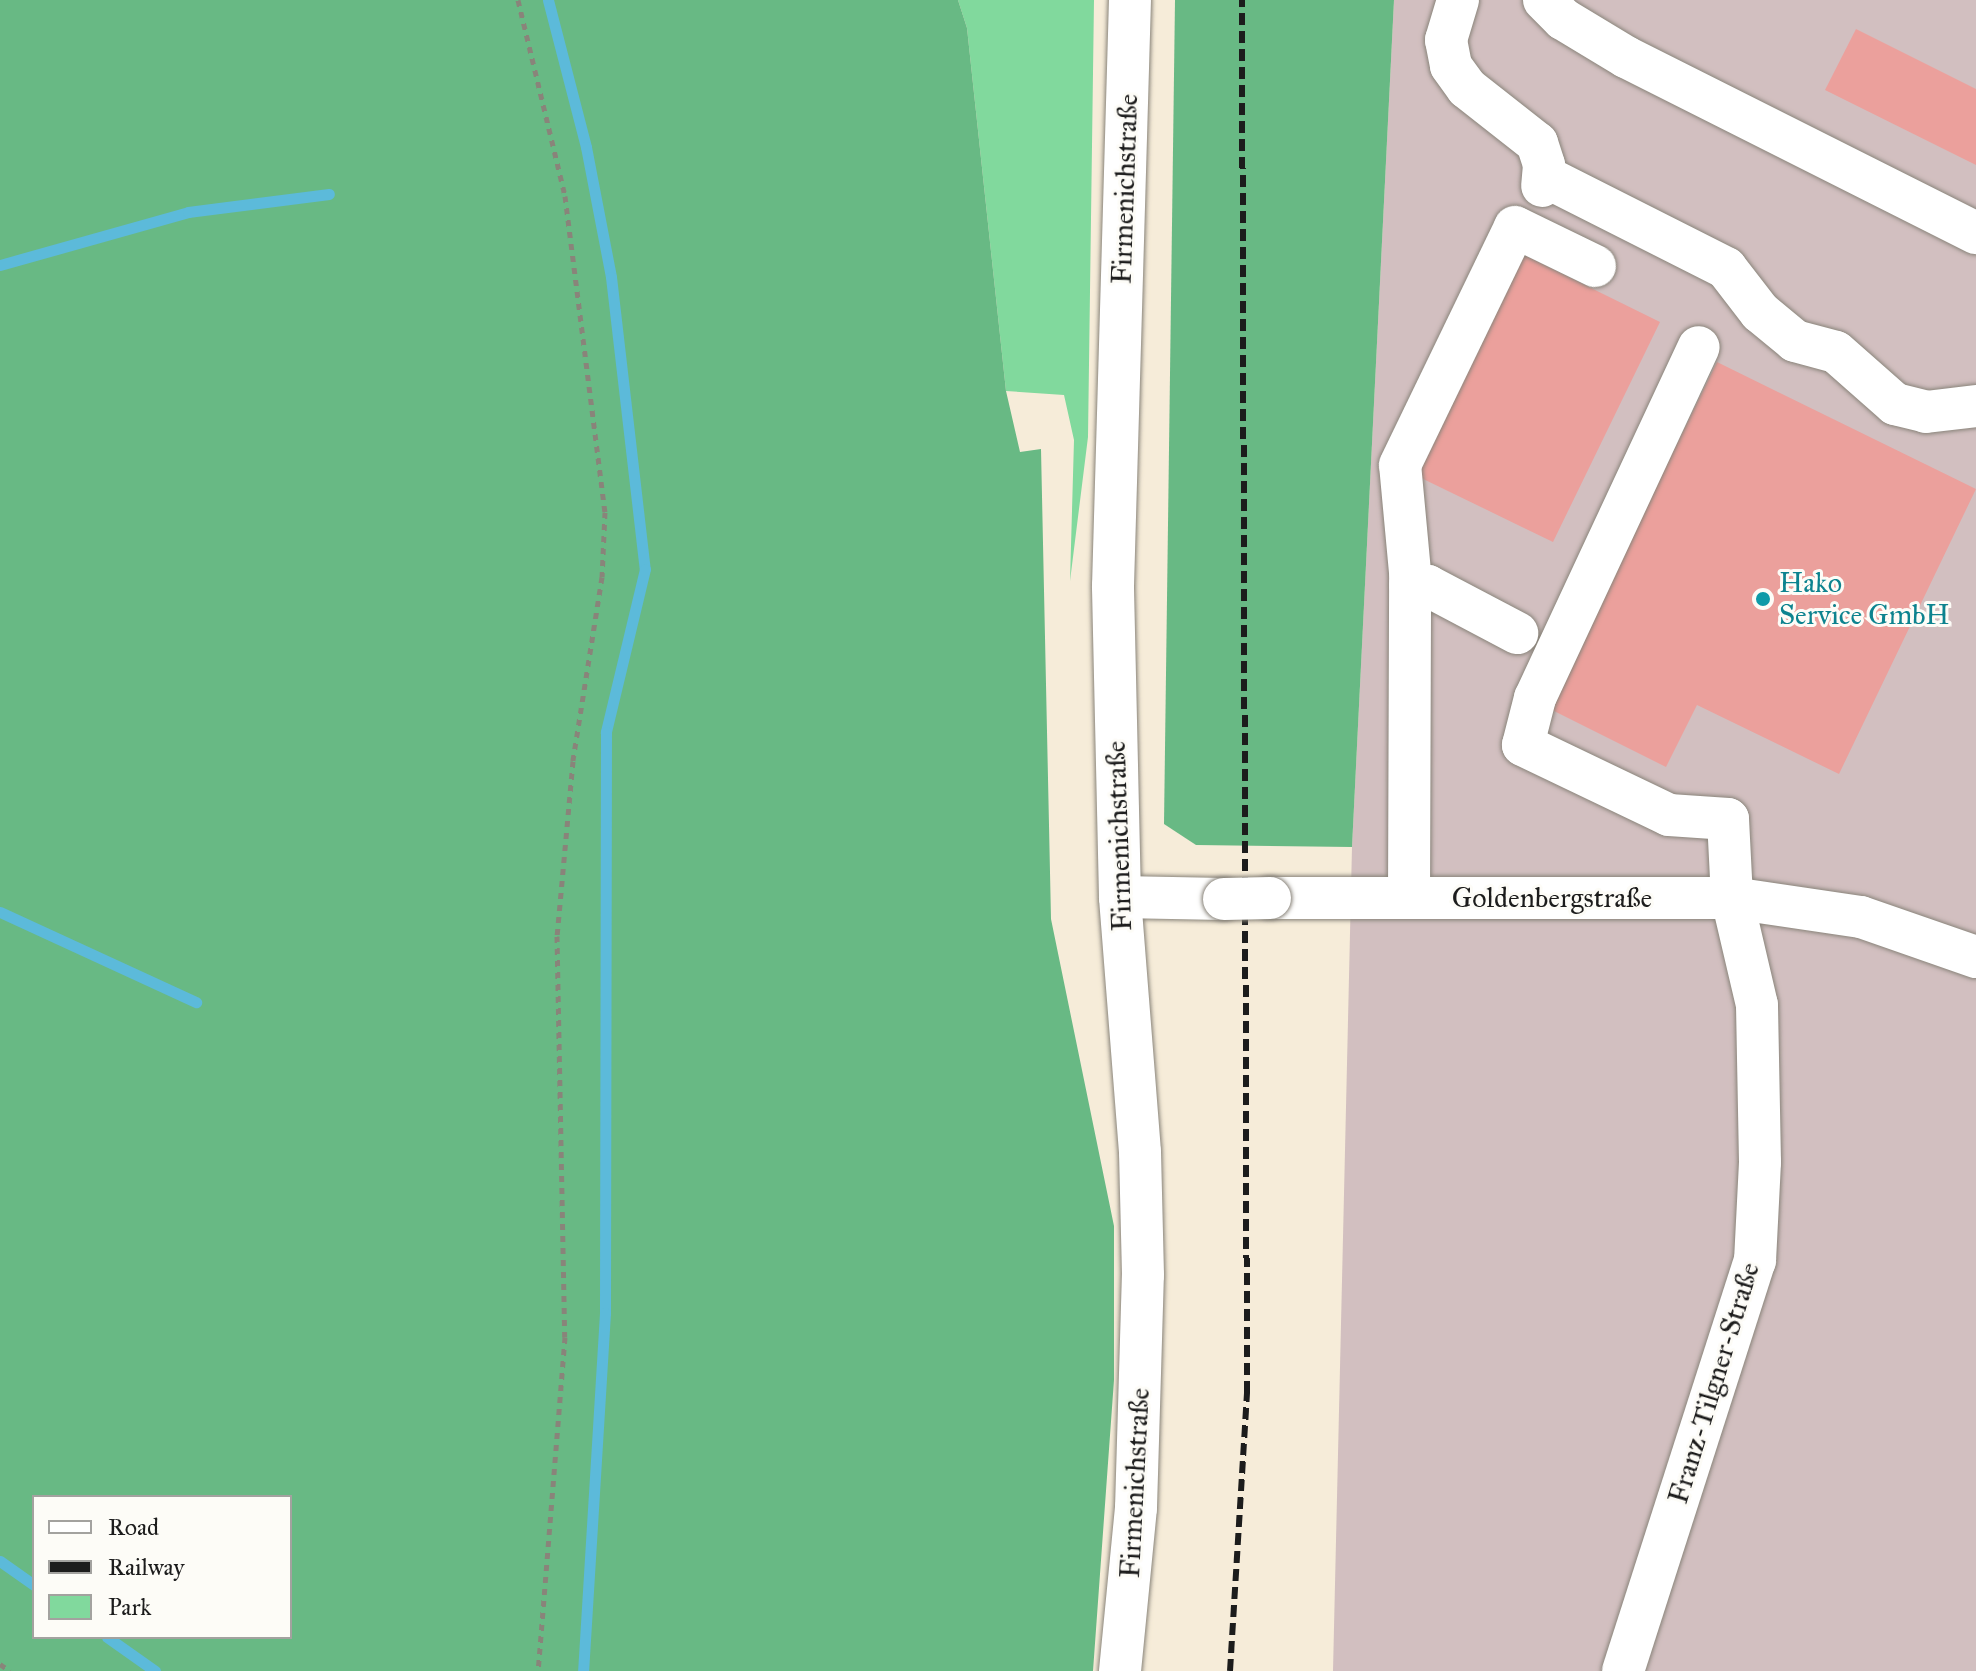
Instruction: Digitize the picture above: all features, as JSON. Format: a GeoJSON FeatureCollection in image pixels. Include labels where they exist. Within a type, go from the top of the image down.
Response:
{"type":"FeatureCollection","features":[{"type":"Feature","properties":{"kind":"street","name":"Firmenichstraße"},"geometry":{"type":"LineString","coordinates":[[1120,1671],[1136,1508],[1143,1275],[1140,1152],[1120,897],[1113,586],[1130,0]]}},
{"type":"Feature","properties":{"kind":"street"},"geometry":{"type":"LineString","coordinates":[[1458,0],[1446,40],[1451,66],[1467,88],[1537,143],[1543,181],[1726,268],[1760,312],[1795,341],[1836,352],[1895,404],[1926,412],[1976,406]]}},
{"type":"Feature","properties":{"kind":"street"},"geometry":{"type":"LineString","coordinates":[[1544,0],[1563,19],[1626,57],[1976,233]]}},
{"type":"Feature","properties":{"kind":"street"},"geometry":{"type":"LineString","coordinates":[[1409,898],[1410,585],[1400,465],[1515,227],[1595,266]]}},
{"type":"Feature","properties":{"kind":"street","name":"Franz-Tilgner-Straße"},"geometry":{"type":"LineString","coordinates":[[1623,1671],[1755,1261],[1760,1162],[1757,1005],[1732,898],[1728,819],[1669,815],[1523,745],[1535,698],[1699,347]]}},
{"type":"Feature","properties":{"kind":"street"},"geometry":{"type":"LineString","coordinates":[[1410,585],[1428,586],[1517,633]]}},
{"type":"Feature","properties":{"kind":"street","name":"Goldenbergstraße"},"geometry":{"type":"LineString","coordinates":[[1120,897],[1732,898],[1861,917],[1976,957]]}},
{"type":"Feature","properties":{"kind":"path"},"geometry":{"type":"LineString","coordinates":[[518,0],[565,196],[605,512],[602,577],[573,761],[557,936],[565,1337],[538,1671]]}},
{"type":"Feature","properties":{"kind":"path"},"geometry":{"type":"LineString","coordinates":[[0,1664],[10,1671]]}},
{"type":"Feature","properties":{"kind":"shaded area"},"geometry":{"type":"Polygon","coordinates":[[[1394,0],[1976,0],[1976,1671],[1333,1671],[1352,847],[1394,0]]]}},
{"type":"Feature","properties":{"kind":"green space"},"geometry":{"type":"Polygon","coordinates":[[[0,0],[958,0],[967,28],[1006,391],[1020,452],[1041,449],[1051,919],[1114,1226],[1114,1380],[1093,1671],[0,1671],[0,0]]]}},
{"type":"Feature","properties":{"kind":"green space"},"geometry":{"type":"Polygon","coordinates":[[[958,0],[1094,0],[1088,437],[1070,581],[1074,440],[1064,395],[1006,391],[967,28],[958,0]]]}},
{"type":"Feature","properties":{"kind":"green space"},"geometry":{"type":"Polygon","coordinates":[[[1175,0],[1394,0],[1352,847],[1196,845],[1164,824],[1175,0]]]}},
{"type":"Feature","properties":{"kind":"building"},"geometry":{"type":"Polygon","coordinates":[[[1856,29],[1976,89],[1976,165],[1825,90],[1856,29]]]}},
{"type":"Feature","properties":{"kind":"building"},"geometry":{"type":"Polygon","coordinates":[[[1524,255],[1660,322],[1553,542],[1417,476],[1524,255]]]}},
{"type":"Feature","properties":{"kind":"building","name":"Hako Service GmbH"},"geometry":{"type":"Polygon","coordinates":[[[1717,362],[1976,489],[1839,774],[1697,705],[1666,767],[1548,708],[1717,362]]]}},
{"type":"Feature","properties":{"kind":"waterway"},"geometry":{"type":"LineString","coordinates":[[548,0],[586,147],[611,277],[645,569],[606,732],[605,1313],[583,1671]]}},
{"type":"Feature","properties":{"kind":"waterway"},"geometry":{"type":"LineString","coordinates":[[0,265],[188,212],[329,194]]}},
{"type":"Feature","properties":{"kind":"waterway"},"geometry":{"type":"LineString","coordinates":[[0,912],[196,1002]]}},
{"type":"Feature","properties":{"kind":"waterway"},"geometry":{"type":"LineString","coordinates":[[0,1561],[32,1584]]}},
{"type":"Feature","properties":{"kind":"waterway"},"geometry":{"type":"LineString","coordinates":[[110,1639],[155,1671]]}},
{"type":"Feature","properties":{"kind":"railway"},"geometry":{"type":"LineString","coordinates":[[1230,1671],[1247,1393],[1242,0]]}},
{"type":"Feature","properties":{"kind":"place","name":"Hako Service GmbH"},"geometry":{"type":"Point","coordinates":[1763,599]}}]}
